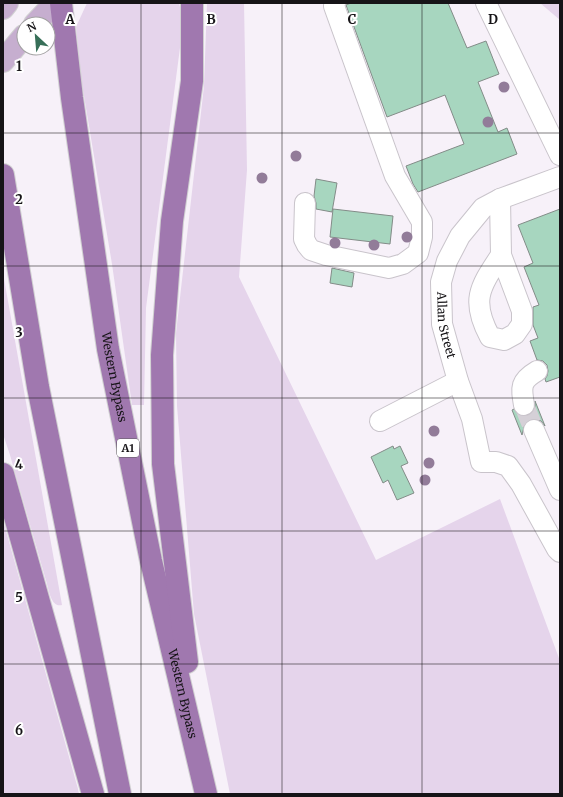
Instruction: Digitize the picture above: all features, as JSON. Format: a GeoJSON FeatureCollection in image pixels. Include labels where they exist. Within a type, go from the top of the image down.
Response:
{"type":"FeatureCollection","features":[{"type":"Feature","properties":{"kind":"highway","name":"Western Bypass"},"geometry":{"type":"LineString","coordinates":[[61,3],[72,98],[108,349],[151,561],[204,787]]}},
{"type":"Feature","properties":{"kind":"highway"},"geometry":{"type":"LineString","coordinates":[[192,3],[192,81],[172,221],[162,355],[163,464],[204,787]]}},
{"type":"Feature","properties":{"kind":"highway"},"geometry":{"type":"LineString","coordinates":[[3,175],[38,386],[120,794]]}},
{"type":"Feature","properties":{"kind":"highway"},"geometry":{"type":"LineString","coordinates":[[3,474],[93,794]]}},
{"type":"Feature","properties":{"kind":"main road"},"geometry":{"type":"LineString","coordinates":[[3,8],[8,3]]}},
{"type":"Feature","properties":{"kind":"main road"},"geometry":{"type":"LineString","coordinates":[[43,16],[55,3]]}},
{"type":"Feature","properties":{"kind":"main road"},"geometry":{"type":"LineString","coordinates":[[3,61],[16,46]]}},
{"type":"Feature","properties":{"kind":"street"},"geometry":{"type":"LineString","coordinates":[[305,203],[304,239],[306,245],[311,250],[326,255],[389,268],[403,264],[418,253],[422,237],[422,222],[395,176],[334,3]]}},
{"type":"Feature","properties":{"kind":"street"},"geometry":{"type":"LineString","coordinates":[[486,3],[560,155]]}},
{"type":"Feature","properties":{"kind":"street","name":"Allan Street"},"geometry":{"type":"LineString","coordinates":[[560,178],[500,199],[483,208],[460,236],[447,261],[441,282],[442,324],[458,381],[472,418],[481,462],[496,462],[508,466],[521,484],[560,552]]}},
{"type":"Feature","properties":{"kind":"street"},"geometry":{"type":"LineString","coordinates":[[500,199],[501,254]]}},
{"type":"Feature","properties":{"kind":"street"},"geometry":{"type":"LineString","coordinates":[[524,405],[522,388],[527,377],[537,370]]}},
{"type":"Feature","properties":{"kind":"street"},"geometry":{"type":"LineString","coordinates":[[380,421],[458,381]]}},
{"type":"Feature","properties":{"kind":"street"},"geometry":{"type":"LineString","coordinates":[[534,430],[560,490]]}},
{"type":"Feature","properties":{"kind":"shaded area"},"geometry":{"type":"Polygon","coordinates":[[[87,3],[179,3],[180,7],[181,40],[146,308],[144,405],[132,405],[112,264],[81,78],[76,27],[87,3]]]}},
{"type":"Feature","properties":{"kind":"shaded area"},"geometry":{"type":"Polygon","coordinates":[[[207,3],[244,3],[247,170],[239,277],[376,560],[500,499],[560,661],[560,794],[230,794],[194,614],[177,406],[176,333],[204,86],[207,3]]]}},
{"type":"Feature","properties":{"kind":"shaded area"},"geometry":{"type":"Polygon","coordinates":[[[540,3],[560,3],[560,20],[540,3]]]}},
{"type":"Feature","properties":{"kind":"shaded area"},"geometry":{"type":"Polygon","coordinates":[[[3,273],[62,605],[53,602],[50,595],[3,434],[3,273]]]}},
{"type":"Feature","properties":{"kind":"shaded area"},"geometry":{"type":"Polygon","coordinates":[[[3,520],[78,789],[79,794],[3,794],[3,520]]]}},
{"type":"Feature","properties":{"kind":"building"},"geometry":{"type":"Polygon","coordinates":[[[351,3],[448,3],[467,48],[486,41],[499,74],[478,82],[498,132],[507,128],[517,154],[418,192],[406,166],[464,144],[445,95],[387,117],[346,5],[351,3]]]}},
{"type":"Feature","properties":{"kind":"building"},"geometry":{"type":"Polygon","coordinates":[[[316,179],[337,183],[332,212],[316,209],[314,196],[316,179]]]}},
{"type":"Feature","properties":{"kind":"building"},"geometry":{"type":"Polygon","coordinates":[[[333,209],[393,216],[390,244],[330,237],[333,209]]]}},
{"type":"Feature","properties":{"kind":"building"},"geometry":{"type":"Polygon","coordinates":[[[560,209],[560,377],[546,382],[545,379],[548,371],[547,365],[543,361],[537,360],[530,341],[538,338],[533,325],[533,307],[539,305],[524,267],[533,263],[518,225],[560,209]]]}},
{"type":"Feature","properties":{"kind":"building"},"geometry":{"type":"Polygon","coordinates":[[[332,268],[354,273],[352,287],[330,283],[332,268]]]}},
{"type":"Feature","properties":{"kind":"building"},"geometry":{"type":"Polygon","coordinates":[[[535,401],[545,426],[541,421],[530,419],[525,423],[522,435],[512,410],[514,409],[520,416],[532,414],[535,409],[535,401]]]}},
{"type":"Feature","properties":{"kind":"building"},"geometry":{"type":"Polygon","coordinates":[[[393,446],[394,449],[400,446],[408,463],[401,466],[414,493],[397,500],[388,480],[383,483],[371,457],[393,446]]]}},
{"type":"Feature","properties":{"kind":"tunnel"},"geometry":{"type":"LineString","coordinates":[[524,405],[534,430]]}}]}
